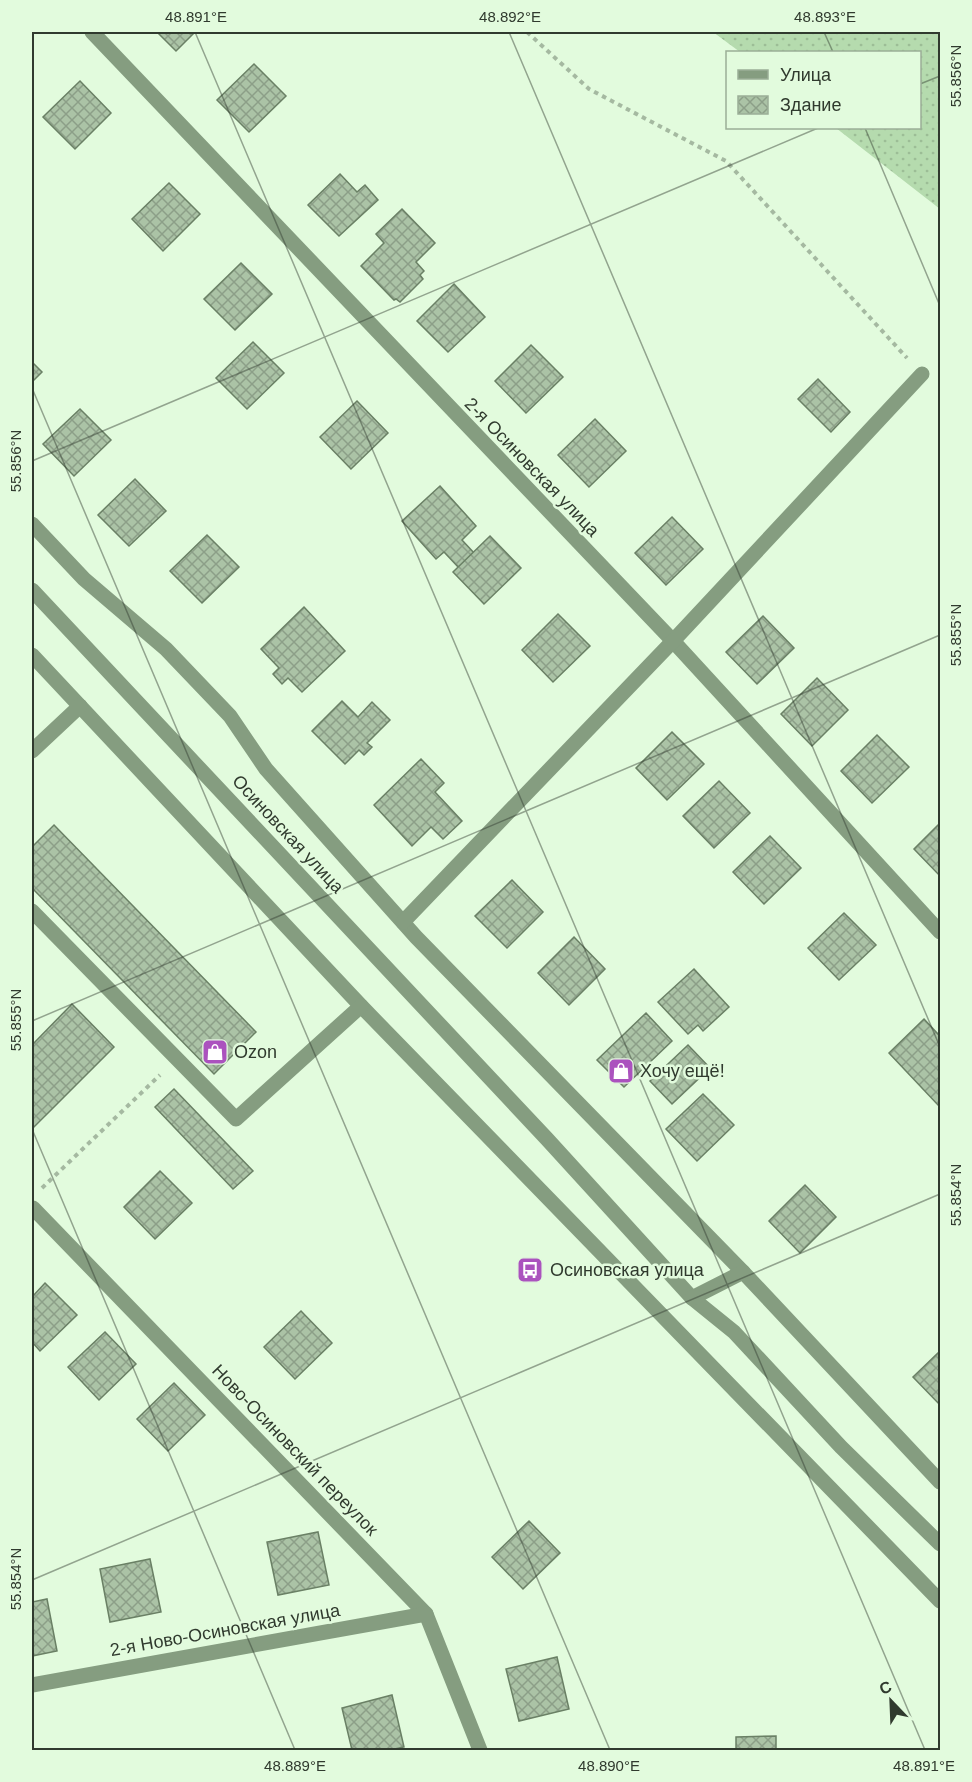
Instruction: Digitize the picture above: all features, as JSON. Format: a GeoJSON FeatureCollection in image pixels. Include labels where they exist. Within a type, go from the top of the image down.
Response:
{"type":"FeatureCollection","features":[{"type":"Feature","properties":{"kind":"street","name":"2-я Осиновская улица"},"geometry":{"type":"LineString","coordinates":[[92,32],[673,641],[940,932]]}},
{"type":"Feature","properties":{"kind":"street"},"geometry":{"type":"LineString","coordinates":[[403,922],[673,641],[922,374]]}},
{"type":"Feature","properties":{"kind":"street"},"geometry":{"type":"LineString","coordinates":[[32,524],[84,579],[166,649],[230,716],[266,769],[403,922],[743,1272],[940,1482]]}},
{"type":"Feature","properties":{"kind":"street","name":"Осиновская улица"},"geometry":{"type":"LineString","coordinates":[[32,590],[538,1130],[692,1298],[734,1332],[841,1447],[940,1544]]}},
{"type":"Feature","properties":{"kind":"street"},"geometry":{"type":"LineString","coordinates":[[32,655],[361,1006],[940,1601]]}},
{"type":"Feature","properties":{"kind":"street"},"geometry":{"type":"LineString","coordinates":[[32,751],[80,706]]}},
{"type":"Feature","properties":{"kind":"street"},"geometry":{"type":"LineString","coordinates":[[35,922],[236,1119],[361,1006]]}},
{"type":"Feature","properties":{"kind":"street","name":"Ново-Осиновский переулок"},"geometry":{"type":"LineString","coordinates":[[32,1209],[426,1614],[480,1750]]}},
{"type":"Feature","properties":{"kind":"street"},"geometry":{"type":"LineString","coordinates":[[692,1298],[743,1272]]}},
{"type":"Feature","properties":{"kind":"street","name":"2-я Ново-Осиновская улица"},"geometry":{"type":"LineString","coordinates":[[32,1685],[426,1614]]}},
{"type":"Feature","properties":{"kind":"path"},"geometry":{"type":"LineString","coordinates":[[527,32],[589,89],[726,161],[922,374]]}},
{"type":"Feature","properties":{"kind":"path"},"geometry":{"type":"LineString","coordinates":[[32,1209],[42,1189],[177,1059]]}},
{"type":"Feature","properties":{"kind":"green space"},"geometry":{"type":"Polygon","coordinates":[[[713,32],[940,32],[940,209],[837,129],[921,129],[921,51],[739,51],[713,32]]]}},
{"type":"Feature","properties":{"kind":"building"},"geometry":{"type":"Polygon","coordinates":[[[157,32],[195,32],[176,51],[157,32]]]}},
{"type":"Feature","properties":{"kind":"building"},"geometry":{"type":"Polygon","coordinates":[[[254,64],[286,96],[249,132],[217,100],[254,64]]]}},
{"type":"Feature","properties":{"kind":"building"},"geometry":{"type":"Polygon","coordinates":[[[80,81],[111,113],[75,149],[43,117],[80,81]]]}},
{"type":"Feature","properties":{"kind":"building"},"geometry":{"type":"Polygon","coordinates":[[[340,174],[357,192],[365,185],[378,200],[339,236],[308,205],[340,174]]]}},
{"type":"Feature","properties":{"kind":"building"},"geometry":{"type":"Polygon","coordinates":[[[169,183],[200,214],[163,251],[132,219],[169,183]]]}},
{"type":"Feature","properties":{"kind":"building"},"geometry":{"type":"Polygon","coordinates":[[[402,209],[435,243],[416,262],[424,271],[420,275],[423,279],[400,302],[394,300],[361,266],[384,243],[376,234],[402,209]]]}},
{"type":"Feature","properties":{"kind":"building"},"geometry":{"type":"Polygon","coordinates":[[[241,263],[272,294],[235,330],[204,299],[241,263]]]}},
{"type":"Feature","properties":{"kind":"building"},"geometry":{"type":"Polygon","coordinates":[[[454,284],[485,317],[448,352],[417,321],[454,284]]]}},
{"type":"Feature","properties":{"kind":"building"},"geometry":{"type":"Polygon","coordinates":[[[253,342],[284,373],[247,409],[216,378],[253,342]]]}},
{"type":"Feature","properties":{"kind":"building"},"geometry":{"type":"Polygon","coordinates":[[[531,345],[563,377],[526,413],[495,381],[531,345]]]}},
{"type":"Feature","properties":{"kind":"building"},"geometry":{"type":"Polygon","coordinates":[[[32,362],[42,372],[32,382],[32,362]]]}},
{"type":"Feature","properties":{"kind":"building"},"geometry":{"type":"Polygon","coordinates":[[[818,379],[850,412],[831,432],[798,399],[818,379]]]}},
{"type":"Feature","properties":{"kind":"building"},"geometry":{"type":"Polygon","coordinates":[[[357,401],[388,433],[351,469],[320,437],[357,401]]]}},
{"type":"Feature","properties":{"kind":"building"},"geometry":{"type":"Polygon","coordinates":[[[80,409],[111,440],[74,476],[43,444],[80,409]]]}},
{"type":"Feature","properties":{"kind":"building"},"geometry":{"type":"Polygon","coordinates":[[[595,419],[626,451],[589,487],[558,455],[595,419]]]}},
{"type":"Feature","properties":{"kind":"building"},"geometry":{"type":"Polygon","coordinates":[[[135,479],[166,511],[129,546],[98,515],[135,479]]]}},
{"type":"Feature","properties":{"kind":"building"},"geometry":{"type":"Polygon","coordinates":[[[440,486],[476,526],[462,540],[475,554],[459,568],[444,552],[436,559],[402,521],[440,486]]]}},
{"type":"Feature","properties":{"kind":"building"},"geometry":{"type":"Polygon","coordinates":[[[672,517],[703,549],[666,585],[635,553],[672,517]]]}},
{"type":"Feature","properties":{"kind":"building"},"geometry":{"type":"Polygon","coordinates":[[[207,535],[239,567],[202,603],[170,571],[207,535]]]}},
{"type":"Feature","properties":{"kind":"building"},"geometry":{"type":"Polygon","coordinates":[[[490,536],[521,568],[484,604],[453,572],[490,536]]]}},
{"type":"Feature","properties":{"kind":"building"},"geometry":{"type":"Polygon","coordinates":[[[304,607],[345,651],[302,692],[288,678],[282,684],[273,674],[279,668],[261,649],[304,607]]]}},
{"type":"Feature","properties":{"kind":"building"},"geometry":{"type":"Polygon","coordinates":[[[558,614],[590,646],[553,682],[522,650],[558,614]]]}},
{"type":"Feature","properties":{"kind":"building"},"geometry":{"type":"Polygon","coordinates":[[[763,616],[794,648],[757,684],[726,652],[763,616]]]}},
{"type":"Feature","properties":{"kind":"building"},"geometry":{"type":"Polygon","coordinates":[[[817,678],[848,710],[812,746],[781,714],[817,678]]]}},
{"type":"Feature","properties":{"kind":"building"},"geometry":{"type":"Polygon","coordinates":[[[342,701],[358,717],[372,702],[390,720],[367,743],[372,747],[364,755],[359,750],[345,764],[312,731],[342,701]]]}},
{"type":"Feature","properties":{"kind":"building"},"geometry":{"type":"Polygon","coordinates":[[[672,732],[704,764],[667,800],[636,768],[672,732]]]}},
{"type":"Feature","properties":{"kind":"building"},"geometry":{"type":"Polygon","coordinates":[[[877,735],[909,767],[872,803],[841,771],[877,735]]]}},
{"type":"Feature","properties":{"kind":"building"},"geometry":{"type":"Polygon","coordinates":[[[421,759],[444,783],[435,792],[462,821],[443,839],[431,827],[412,846],[374,805],[421,759]]]}},
{"type":"Feature","properties":{"kind":"building"},"geometry":{"type":"Polygon","coordinates":[[[719,781],[750,813],[714,848],[683,816],[719,781]]]}},
{"type":"Feature","properties":{"kind":"building"},"geometry":{"type":"Polygon","coordinates":[[[940,823],[940,876],[914,849],[940,823]]]}},
{"type":"Feature","properties":{"kind":"building"},"geometry":{"type":"Polygon","coordinates":[[[54,825],[256,1032],[214,1074],[32,888],[32,847],[54,825]]]}},
{"type":"Feature","properties":{"kind":"building"},"geometry":{"type":"Polygon","coordinates":[[[770,836],[801,868],[764,904],[733,872],[770,836]]]}},
{"type":"Feature","properties":{"kind":"building"},"geometry":{"type":"Polygon","coordinates":[[[512,880],[543,912],[507,948],[475,916],[512,880]]]}},
{"type":"Feature","properties":{"kind":"building"},"geometry":{"type":"Polygon","coordinates":[[[844,913],[876,945],[839,980],[808,948],[844,913]]]}},
{"type":"Feature","properties":{"kind":"building"},"geometry":{"type":"Polygon","coordinates":[[[574,937],[605,969],[569,1005],[538,973],[574,937]]]}},
{"type":"Feature","properties":{"kind":"building"},"geometry":{"type":"Polygon","coordinates":[[[694,969],[729,1007],[703,1031],[698,1025],[688,1034],[658,1002],[694,969]]]}},
{"type":"Feature","properties":{"kind":"building"},"geometry":{"type":"Polygon","coordinates":[[[72,1004],[114,1047],[32,1129],[32,1045],[72,1004]]]}},
{"type":"Feature","properties":{"kind":"building"},"geometry":{"type":"Polygon","coordinates":[[[646,1013],[672,1041],[624,1087],[597,1060],[646,1013]]]}},
{"type":"Feature","properties":{"kind":"building"},"geometry":{"type":"Polygon","coordinates":[[[924,1019],[938,1034],[940,1031],[940,1103],[938,1105],[889,1053],[924,1019]]]}},
{"type":"Feature","properties":{"kind":"building"},"geometry":{"type":"Polygon","coordinates":[[[688,1045],[710,1068],[672,1104],[650,1081],[688,1045]]]}},
{"type":"Feature","properties":{"kind":"building"},"geometry":{"type":"Polygon","coordinates":[[[174,1089],[253,1171],[233,1189],[155,1107],[174,1089]]]}},
{"type":"Feature","properties":{"kind":"building"},"geometry":{"type":"Polygon","coordinates":[[[703,1094],[734,1125],[697,1161],[666,1129],[703,1094]]]}},
{"type":"Feature","properties":{"kind":"building"},"geometry":{"type":"Polygon","coordinates":[[[160,1171],[192,1203],[155,1239],[124,1207],[160,1171]]]}},
{"type":"Feature","properties":{"kind":"building"},"geometry":{"type":"Polygon","coordinates":[[[805,1185],[836,1217],[800,1253],[769,1221],[805,1185]]]}},
{"type":"Feature","properties":{"kind":"building"},"geometry":{"type":"Polygon","coordinates":[[[45,1283],[77,1315],[40,1351],[32,1342],[32,1297],[45,1283]]]}},
{"type":"Feature","properties":{"kind":"building"},"geometry":{"type":"Polygon","coordinates":[[[301,1311],[332,1343],[295,1379],[264,1347],[301,1311]]]}},
{"type":"Feature","properties":{"kind":"building"},"geometry":{"type":"Polygon","coordinates":[[[105,1332],[136,1364],[99,1400],[68,1367],[105,1332]]]}},
{"type":"Feature","properties":{"kind":"building"},"geometry":{"type":"Polygon","coordinates":[[[940,1351],[940,1405],[913,1377],[940,1351]]]}},
{"type":"Feature","properties":{"kind":"building"},"geometry":{"type":"Polygon","coordinates":[[[174,1383],[205,1415],[168,1451],[137,1419],[174,1383]]]}},
{"type":"Feature","properties":{"kind":"building"},"geometry":{"type":"Polygon","coordinates":[[[529,1521],[560,1553],[523,1589],[492,1557],[529,1521]]]}},
{"type":"Feature","properties":{"kind":"building"},"geometry":{"type":"Polygon","coordinates":[[[318,1532],[329,1585],[278,1595],[267,1542],[318,1532]]]}},
{"type":"Feature","properties":{"kind":"building"},"geometry":{"type":"Polygon","coordinates":[[[150,1559],[161,1612],[110,1622],[100,1569],[150,1559]]]}},
{"type":"Feature","properties":{"kind":"building"},"geometry":{"type":"Polygon","coordinates":[[[47,1599],[57,1651],[32,1656],[32,1602],[47,1599]]]}},
{"type":"Feature","properties":{"kind":"building"},"geometry":{"type":"Polygon","coordinates":[[[557,1657],[569,1709],[519,1721],[506,1669],[557,1657]]]}},
{"type":"Feature","properties":{"kind":"building"},"geometry":{"type":"Polygon","coordinates":[[[392,1695],[404,1747],[390,1750],[352,1750],[342,1708],[392,1695]]]}},
{"type":"Feature","properties":{"kind":"building"},"geometry":{"type":"Polygon","coordinates":[[[776,1736],[776,1750],[736,1750],[736,1737],[776,1736]]]}},
{"type":"Feature","properties":{"kind":"place","name":"Ozon"},"geometry":{"type":"Point","coordinates":[215,1052]}},
{"type":"Feature","properties":{"kind":"place","name":"Хочу ещё!"},"geometry":{"type":"Point","coordinates":[621,1071]}},
{"type":"Feature","properties":{"kind":"place","name":"Осиновская улица"},"geometry":{"type":"Point","coordinates":[530,1270]}}]}
